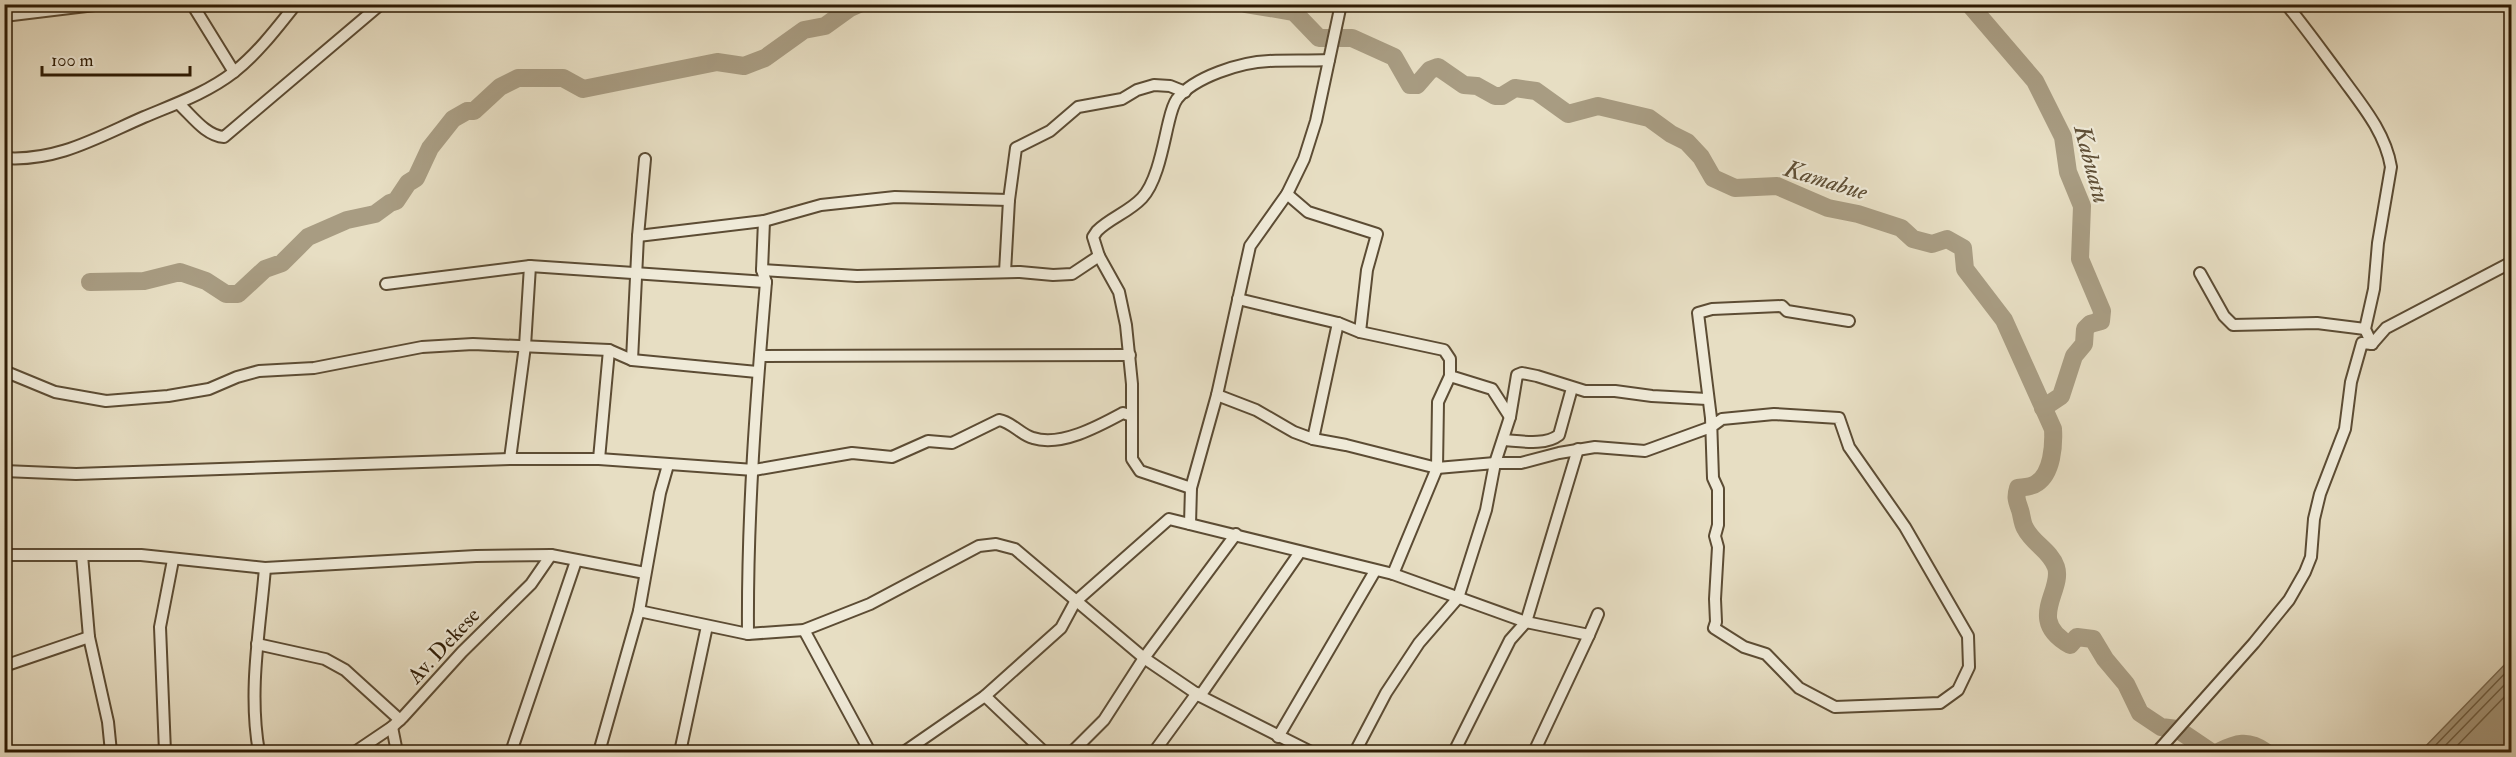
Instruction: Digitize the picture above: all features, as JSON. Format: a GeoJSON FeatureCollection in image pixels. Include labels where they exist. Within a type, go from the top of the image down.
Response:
{"type":"FeatureCollection","features":[{"type":"Feature","properties":{"kind":"street"},"geometry":{"type":"LineString","coordinates":[[4,16],[103,4]]}},
{"type":"Feature","properties":{"kind":"street"},"geometry":{"type":"LineString","coordinates":[[192,4],[234,72]]}},
{"type":"Feature","properties":{"kind":"street"},"geometry":{"type":"LineString","coordinates":[[4,158],[43,155],[82,147],[145,117],[179,104],[234,72],[270,38],[296,4]]}},
{"type":"Feature","properties":{"kind":"street"},"geometry":{"type":"LineString","coordinates":[[179,104],[208,132],[224,137],[381,4]]}},
{"type":"Feature","properties":{"kind":"street"},"geometry":{"type":"LineString","coordinates":[[1190,524],[1191,488],[1217,395],[1250,246],[1287,194],[1304,159],[1316,121],[1341,4]]}},
{"type":"Feature","properties":{"kind":"street"},"geometry":{"type":"LineString","coordinates":[[2286,4],[2366,111],[2378,130],[2389,155],[2391,167],[2378,243],[2374,289],[2365,329],[2372,344]]}},
{"type":"Feature","properties":{"kind":"street"},"geometry":{"type":"LineString","coordinates":[[1191,488],[1140,471],[1135,465],[1131,450],[1130,355],[1119,292],[1099,256],[1093,237],[1102,226],[1142,198],[1149,187],[1175,103],[1185,92],[1212,75],[1227,69],[1268,61],[1329,60]]}},
{"type":"Feature","properties":{"kind":"street"},"geometry":{"type":"LineString","coordinates":[[1005,272],[1009,200],[1016,148],[1050,131],[1078,107],[1122,99],[1137,90],[1154,86],[1170,86],[1185,92]]}},
{"type":"Feature","properties":{"kind":"street"},"geometry":{"type":"LineString","coordinates":[[632,360],[638,236],[645,159]]}},
{"type":"Feature","properties":{"kind":"street"},"geometry":{"type":"LineString","coordinates":[[1287,194],[1308,212],[1377,234],[1367,270],[1360,332]]}},
{"type":"Feature","properties":{"kind":"street"},"geometry":{"type":"LineString","coordinates":[[638,236],[764,221],[821,205],[895,197],[1009,200]]}},
{"type":"Feature","properties":{"kind":"street"},"geometry":{"type":"LineString","coordinates":[[748,634],[747,556],[754,470],[757,372],[766,282],[762,270],[764,221]]}},
{"type":"Feature","properties":{"kind":"street"},"geometry":{"type":"LineString","coordinates":[[762,270],[858,276],[1005,272],[1053,275],[1072,274],[1099,256]]}},
{"type":"Feature","properties":{"kind":"street"},"geometry":{"type":"LineString","coordinates":[[2372,344],[2386,328],[2511,265]]}},
{"type":"Feature","properties":{"kind":"street"},"geometry":{"type":"LineString","coordinates":[[386,284],[530,266],[637,271],[766,282]]}},
{"type":"Feature","properties":{"kind":"street"},"geometry":{"type":"LineString","coordinates":[[510,459],[525,346],[530,266]]}},
{"type":"Feature","properties":{"kind":"street"},"geometry":{"type":"LineString","coordinates":[[2200,273],[2224,316],[2233,325],[2317,323],[2365,329]]}},
{"type":"Feature","properties":{"kind":"street"},"geometry":{"type":"LineString","coordinates":[[1238,299],[1338,323],[1360,332],[1444,350],[1450,359],[1450,376],[1438,402],[1437,468],[1393,574]]}},
{"type":"Feature","properties":{"kind":"street"},"geometry":{"type":"LineString","coordinates":[[1217,395],[1256,410],[1294,432],[1313,439],[1437,468],[1521,463],[1595,447],[1645,452],[1711,427],[1722,419],[1774,414],[1839,418],[1849,447],[1905,527],[1968,636],[1969,667],[1958,690],[1940,703],[1835,707],[1798,688],[1766,654],[1744,647],[1714,628],[1716,622],[1718,547],[1715,536],[1718,525],[1718,489],[1713,478],[1711,427],[1698,313],[1712,309],[1782,306],[1787,311],[1849,321]]}},
{"type":"Feature","properties":{"kind":"street"},"geometry":{"type":"LineString","coordinates":[[1313,439],[1338,323]]}},
{"type":"Feature","properties":{"kind":"street"},"geometry":{"type":"LineString","coordinates":[[2157,753],[2254,643],[2289,600],[2305,572],[2311,557],[2314,519],[2320,494],[2345,429],[2357,356],[2362,343],[2372,344]]}},
{"type":"Feature","properties":{"kind":"street"},"geometry":{"type":"LineString","coordinates":[[4,371],[56,392],[106,401],[168,396],[209,389],[237,376],[259,371],[314,368],[422,347],[473,344],[609,350],[632,360],[757,372]]}},
{"type":"Feature","properties":{"kind":"street"},"geometry":{"type":"LineString","coordinates":[[599,459],[609,350]]}},
{"type":"Feature","properties":{"kind":"street"},"geometry":{"type":"LineString","coordinates":[[760,356],[1130,355]]}},
{"type":"Feature","properties":{"kind":"street"},"geometry":{"type":"LineString","coordinates":[[1355,753],[1386,693],[1419,642],[1458,598],[1486,510],[1495,463],[1510,417],[1519,374],[1537,376],[1585,391],[1615,391],[1707,399]]}},
{"type":"Feature","properties":{"kind":"street"},"geometry":{"type":"LineString","coordinates":[[1450,376],[1492,389],[1510,417]]}},
{"type":"Feature","properties":{"kind":"street"},"geometry":{"type":"LineString","coordinates":[[1503,440],[1532,442],[1554,439],[1559,435],[1572,388]]}},
{"type":"Feature","properties":{"kind":"street"},"geometry":{"type":"LineString","coordinates":[[4,471],[76,474],[510,459],[599,459],[754,470],[852,453],[892,457],[928,441],[952,443],[999,420],[1032,438],[1045,439],[1087,432],[1123,412],[1132,416]]}},
{"type":"Feature","properties":{"kind":"street"},"geometry":{"type":"LineString","coordinates":[[1454,753],[1510,640],[1526,622],[1578,449]]}},
{"type":"Feature","properties":{"kind":"street"},"geometry":{"type":"LineString","coordinates":[[599,753],[639,611],[660,493],[668,465]]}},
{"type":"Feature","properties":{"kind":"street"},"geometry":{"type":"LineString","coordinates":[[904,753],[985,696],[1061,628],[1076,602],[1165,521],[1171,519],[1393,574],[1526,622],[1589,635]]}},
{"type":"Feature","properties":{"kind":"street"},"geometry":{"type":"LineString","coordinates":[[1072,753],[1104,720],[1144,658],[1236,534]]}},
{"type":"Feature","properties":{"kind":"street"},"geometry":{"type":"LineString","coordinates":[[639,611],[748,634],[804,630],[870,604],[979,546],[996,544],[1015,549],[1144,658],[1198,695],[1311,753]]}},
{"type":"Feature","properties":{"kind":"street"},"geometry":{"type":"LineString","coordinates":[[1154,753],[1300,552]]}},
{"type":"Feature","properties":{"kind":"street"},"geometry":{"type":"LineString","coordinates":[[4,555],[141,555],[173,560],[226,562],[265,568],[476,556],[551,555],[645,573]]}},
{"type":"Feature","properties":{"kind":"street"},"geometry":{"type":"LineString","coordinates":[[82,555],[89,637],[108,722],[111,753]]}},
{"type":"Feature","properties":{"kind":"street","name":"Av. Dekese"},"geometry":{"type":"LineString","coordinates":[[355,753],[396,723],[462,652],[531,584],[551,555]]}},
{"type":"Feature","properties":{"kind":"street"},"geometry":{"type":"LineString","coordinates":[[165,753],[160,627],[173,560]]}},
{"type":"Feature","properties":{"kind":"street"},"geometry":{"type":"LineString","coordinates":[[511,753],[576,561]]}},
{"type":"Feature","properties":{"kind":"street"},"geometry":{"type":"LineString","coordinates":[[260,753],[255,703],[257,644],[265,568]]}},
{"type":"Feature","properties":{"kind":"street"},"geometry":{"type":"LineString","coordinates":[[1278,737],[1375,571]]}},
{"type":"Feature","properties":{"kind":"street"},"geometry":{"type":"LineString","coordinates":[[1534,753],[1598,614]]}},
{"type":"Feature","properties":{"kind":"street"},"geometry":{"type":"LineString","coordinates":[[680,753],[707,626]]}},
{"type":"Feature","properties":{"kind":"street"},"geometry":{"type":"LineString","coordinates":[[804,630],[870,753]]}},
{"type":"Feature","properties":{"kind":"street"},"geometry":{"type":"LineString","coordinates":[[4,666],[89,637]]}},
{"type":"Feature","properties":{"kind":"street"},"geometry":{"type":"LineString","coordinates":[[257,644],[325,659],[345,670],[396,723],[397,753]]}},
{"type":"Feature","properties":{"kind":"street"},"geometry":{"type":"LineString","coordinates":[[985,696],[1044,753]]}},
{"type":"Feature","properties":{"kind":"water"},"geometry":{"type":"Polygon","coordinates":[[[2511,658],[2511,752],[2420,752],[2511,658]]]}},
{"type":"Feature","properties":{"kind":"waterway"},"geometry":{"type":"LineString","coordinates":[[90,282],[144,281],[180,272],[206,281],[226,294],[238,294],[265,269],[282,263],[308,237],[347,220],[375,214],[396,201],[408,183],[416,178],[430,148],[453,119],[467,111],[474,111],[500,87],[518,78],[563,78],[583,89],[717,62],[744,66],[765,58],[804,30],[825,26],[859,4]]}},
{"type":"Feature","properties":{"kind":"waterway","name":"Kamabue"},"geometry":{"type":"LineString","coordinates":[[1246,4],[1294,12],[1319,38],[1352,38],[1394,57],[1410,85],[1417,85],[1430,70],[1438,67],[1464,85],[1477,86],[1495,96],[1502,96],[1515,88],[1536,91],[1568,114],[1598,106],[1649,118],[1687,142],[1701,157],[1713,178],[1735,188],[1777,186],[1828,208],[1858,214],[1901,228],[1913,239],[1932,244],[1947,239],[1963,248],[1965,269],[2004,320],[2053,429],[2052,451],[2046,473],[2035,484],[2018,488],[2017,497],[2025,528],[2050,556],[2056,567],[2057,576],[2049,606],[2050,626],[2070,645],[2077,637],[2093,639],[2105,659],[2126,684],[2140,713],[2161,727],[2177,729],[2211,752]]}},
{"type":"Feature","properties":{"kind":"waterway","name":"Kabuatu"},"geometry":{"type":"LineString","coordinates":[[1969,4],[2035,81],[2063,137],[2068,172],[2082,206],[2080,259],[2102,311],[2101,321],[2090,324],[2085,329],[2084,344],[2074,356],[2061,396],[2043,408]]}},
{"type":"Feature","properties":{"kind":"waterway"},"geometry":{"type":"LineString","coordinates":[[2218,752],[2242,744],[2253,745],[2266,752]]}}]}
